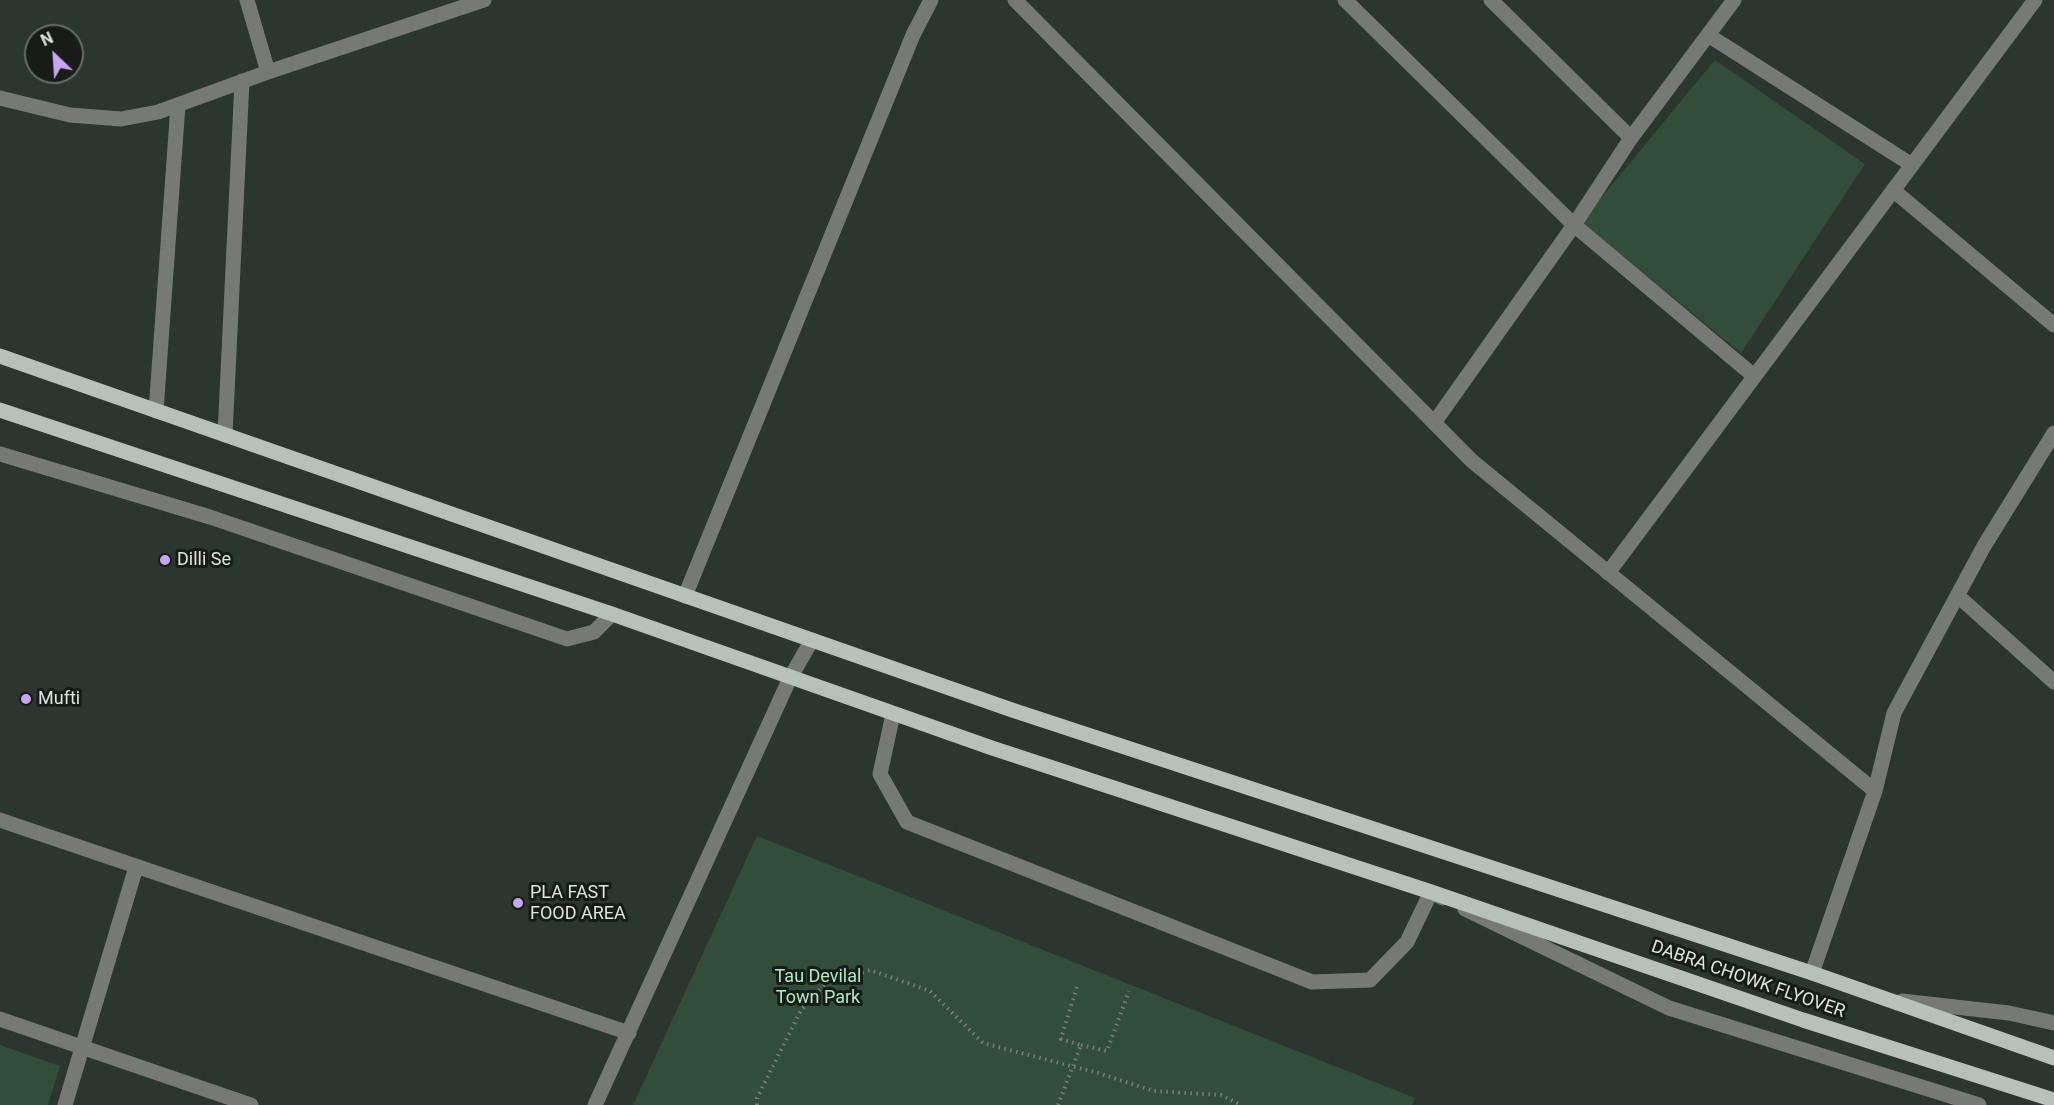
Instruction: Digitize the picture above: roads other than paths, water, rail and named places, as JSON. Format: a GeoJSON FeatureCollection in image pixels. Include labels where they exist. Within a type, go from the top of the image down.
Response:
{"type":"FeatureCollection","features":[{"type":"Feature","properties":{"kind":"main road"},"geometry":{"type":"LineString","coordinates":[[0,356],[1034,718],[1812,973],[2054,1058]]}},
{"type":"Feature","properties":{"kind":"main road","name":"DABRA CHOWK FLYOVER"},"geometry":{"type":"LineString","coordinates":[[0,410],[612,614],[893,714],[1431,892],[1885,1047],[2054,1100]]}},
{"type":"Feature","properties":{"kind":"street"},"geometry":{"type":"LineString","coordinates":[[247,0],[268,72]]}},
{"type":"Feature","properties":{"kind":"street"},"geometry":{"type":"LineString","coordinates":[[0,98],[70,115],[121,119],[158,112],[268,72],[484,0]]}},
{"type":"Feature","properties":{"kind":"street"},"geometry":{"type":"LineString","coordinates":[[685,596],[913,35],[931,0]]}},
{"type":"Feature","properties":{"kind":"street"},"geometry":{"type":"LineString","coordinates":[[1015,0],[1472,461],[1875,791]]}},
{"type":"Feature","properties":{"kind":"street"},"geometry":{"type":"LineString","coordinates":[[1345,0],[1574,225],[1754,376]]}},
{"type":"Feature","properties":{"kind":"street"},"geometry":{"type":"LineString","coordinates":[[1491,0],[1631,138]]}},
{"type":"Feature","properties":{"kind":"street"},"geometry":{"type":"LineString","coordinates":[[1434,423],[1574,225],[1631,138],[1734,0]]}},
{"type":"Feature","properties":{"kind":"street"},"geometry":{"type":"LineString","coordinates":[[1608,573],[2035,0]]}},
{"type":"Feature","properties":{"kind":"street"},"geometry":{"type":"LineString","coordinates":[[1708,35],[1912,165]]}},
{"type":"Feature","properties":{"kind":"street"},"geometry":{"type":"LineString","coordinates":[[225,435],[242,81]]}},
{"type":"Feature","properties":{"kind":"street"},"geometry":{"type":"LineString","coordinates":[[156,411],[178,105]]}},
{"type":"Feature","properties":{"kind":"street"},"geometry":{"type":"LineString","coordinates":[[1893,190],[2054,325]]}},
{"type":"Feature","properties":{"kind":"street"},"geometry":{"type":"LineString","coordinates":[[1812,973],[1875,791],[1894,713],[1984,546],[2054,433]]}},
{"type":"Feature","properties":{"kind":"street"},"geometry":{"type":"LineString","coordinates":[[0,454],[210,517],[567,639],[594,632],[612,614]]}},
{"type":"Feature","properties":{"kind":"street"},"geometry":{"type":"LineString","coordinates":[[1958,596],[2054,682]]}},
{"type":"Feature","properties":{"kind":"street"},"geometry":{"type":"LineString","coordinates":[[595,1105],[790,678],[812,640]]}},
{"type":"Feature","properties":{"kind":"street"},"geometry":{"type":"LineString","coordinates":[[893,714],[880,774],[907,822],[1312,982],[1370,980],[1407,942],[1431,892],[1669,1008],[1979,1105]]}},
{"type":"Feature","properties":{"kind":"street"},"geometry":{"type":"LineString","coordinates":[[0,820],[629,1033]]}},
{"type":"Feature","properties":{"kind":"street"},"geometry":{"type":"LineString","coordinates":[[65,1105],[136,867]]}},
{"type":"Feature","properties":{"kind":"street"},"geometry":{"type":"LineString","coordinates":[[1890,1000],[2009,1013],[2054,1023]]}},
{"type":"Feature","properties":{"kind":"street"},"geometry":{"type":"LineString","coordinates":[[0,1019],[251,1105]]}},
{"type":"Feature","properties":{"kind":"place","name":"Dilli Se"},"geometry":{"type":"Point","coordinates":[165,560]}},
{"type":"Feature","properties":{"kind":"place","name":"Mufti"},"geometry":{"type":"Point","coordinates":[26,699]}},
{"type":"Feature","properties":{"kind":"place","name":"PLA FAST FOOD AREA"},"geometry":{"type":"Point","coordinates":[518,903]}},
{"type":"Feature","properties":{"kind":"park label","name":"Tau Devilal Town Park"},"geometry":{"type":"Point","coordinates":[818,987]}}]}
